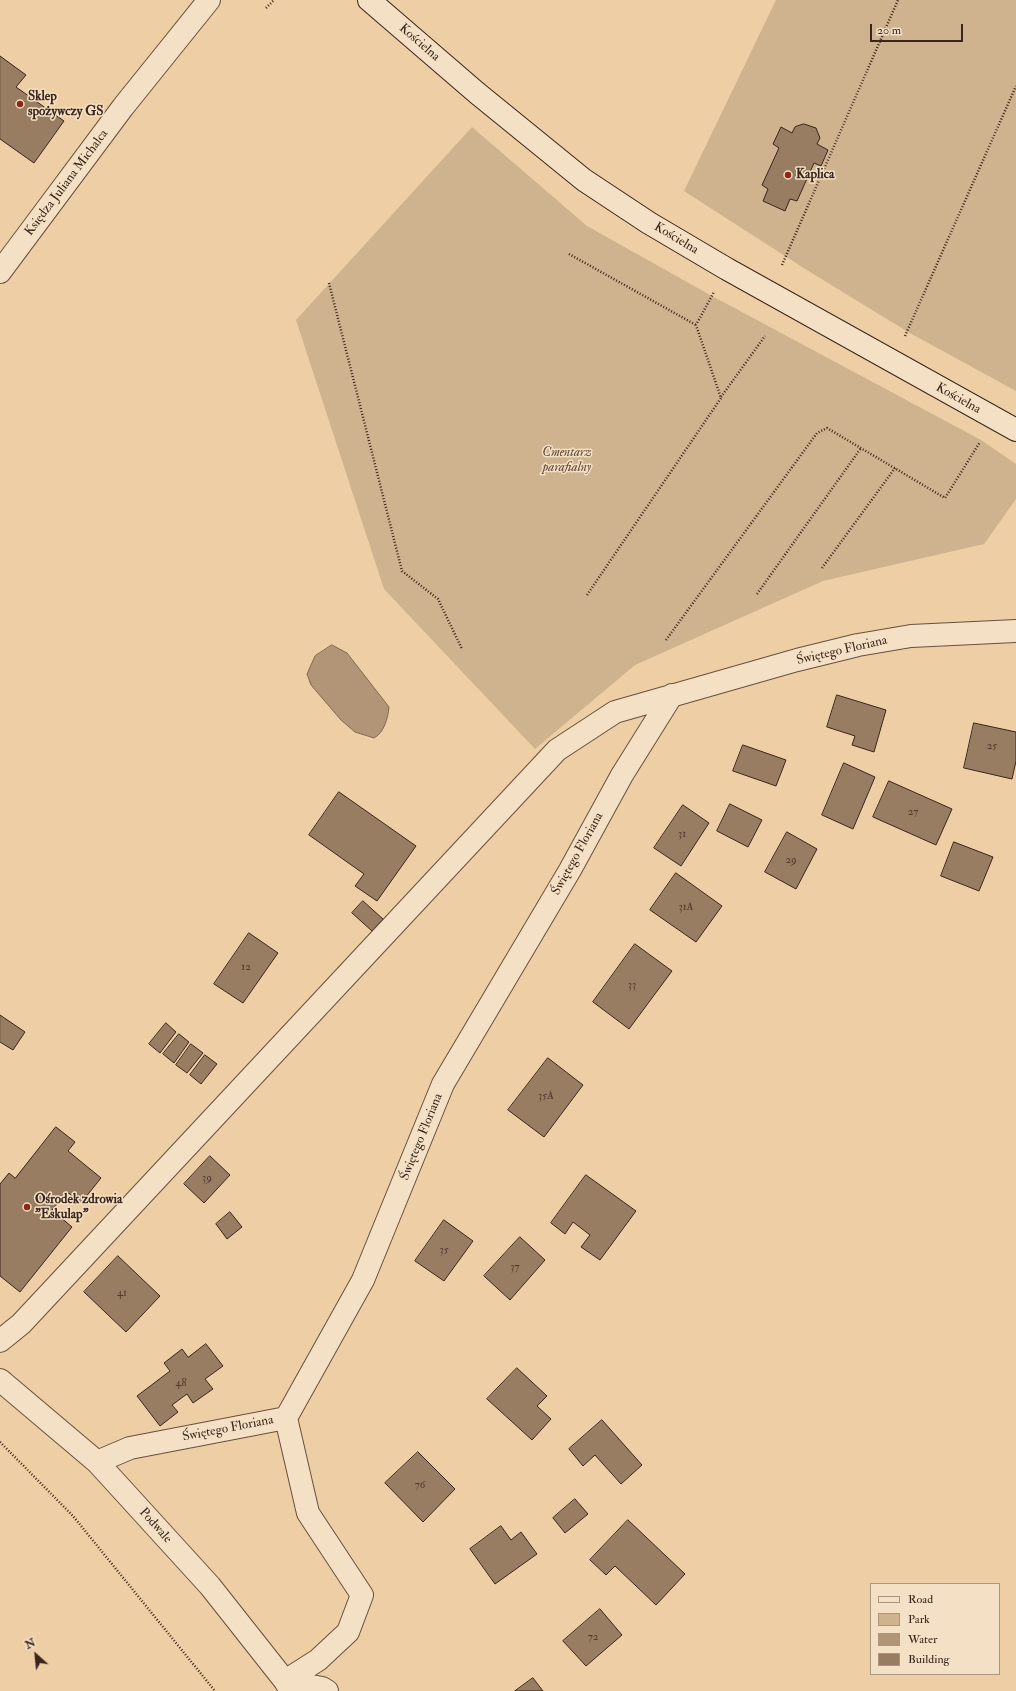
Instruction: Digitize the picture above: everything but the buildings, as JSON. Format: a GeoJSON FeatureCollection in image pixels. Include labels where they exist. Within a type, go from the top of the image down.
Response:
{"type":"FeatureCollection","features":[{"type":"Feature","properties":{"kind":"street","name":"Księdza Juliana Michalca"},"geometry":{"type":"LineString","coordinates":[[0,272],[123,107],[209,0]]}},
{"type":"Feature","properties":{"kind":"street","name":"Kościelna"},"geometry":{"type":"LineString","coordinates":[[369,0],[477,93],[584,180],[649,223],[726,269],[1016,430]]}},
{"type":"Feature","properties":{"kind":"street","name":"Świętego Floriana"},"geometry":{"type":"LineString","coordinates":[[0,1341],[21,1324],[557,750],[615,712],[797,660],[858,645],[911,636],[1016,631]]}},
{"type":"Feature","properties":{"kind":"street","name":"Świętego Floriana"},"geometry":{"type":"LineString","coordinates":[[97,1462],[130,1448],[286,1418],[363,1280],[443,1084],[570,870],[622,775],[672,696]]}},
{"type":"Feature","properties":{"kind":"street","name":"Podwale"},"geometry":{"type":"LineString","coordinates":[[0,1380],[97,1462],[210,1586],[288,1686]]}},
{"type":"Feature","properties":{"kind":"street"},"geometry":{"type":"LineString","coordinates":[[286,1418],[308,1513],[362,1595],[348,1632],[288,1686]]}},
{"type":"Feature","properties":{"kind":"street"},"geometry":{"type":"LineString","coordinates":[[288,1686],[322,1688],[327,1691]]}},
{"type":"Feature","properties":{"kind":"path"},"geometry":{"type":"LineString","coordinates":[[266,8],[274,0]]}},
{"type":"Feature","properties":{"kind":"path"},"geometry":{"type":"LineString","coordinates":[[782,265],[898,0]]}},
{"type":"Feature","properties":{"kind":"path"},"geometry":{"type":"LineString","coordinates":[[906,336],[1016,86]]}},
{"type":"Feature","properties":{"kind":"path"},"geometry":{"type":"LineString","coordinates":[[569,254],[696,324],[721,398]]}},
{"type":"Feature","properties":{"kind":"path"},"geometry":{"type":"LineString","coordinates":[[696,324],[726,269]]}},
{"type":"Feature","properties":{"kind":"path"},"geometry":{"type":"LineString","coordinates":[[329,283],[402,571],[438,599],[462,649]]}},
{"type":"Feature","properties":{"kind":"path"},"geometry":{"type":"LineString","coordinates":[[587,595],[765,336]]}},
{"type":"Feature","properties":{"kind":"path"},"geometry":{"type":"LineString","coordinates":[[666,640],[817,432],[827,428],[945,498],[994,419]]}},
{"type":"Feature","properties":{"kind":"path"},"geometry":{"type":"LineString","coordinates":[[757,594],[861,448]]}},
{"type":"Feature","properties":{"kind":"path"},"geometry":{"type":"LineString","coordinates":[[822,568],[894,468]]}},
{"type":"Feature","properties":{"kind":"path"},"geometry":{"type":"LineString","coordinates":[[0,1442],[72,1516],[215,1691]]}},
{"type":"Feature","properties":{"kind":"green space"},"geometry":{"type":"Polygon","coordinates":[[[776,0],[1016,0],[1016,391],[908,332],[802,267],[684,191],[776,0]]]}},
{"type":"Feature","properties":{"kind":"green space","name":"Cmentarz parafialny"},"geometry":{"type":"Polygon","coordinates":[[[472,127],[587,226],[712,296],[981,440],[1016,464],[1016,499],[984,544],[823,581],[635,665],[535,749],[384,589],[296,320],[472,127]]]}},
{"type":"Feature","properties":{"kind":"water"},"geometry":{"type":"Polygon","coordinates":[[[332,645],[347,653],[389,707],[388,716],[383,729],[374,738],[355,732],[341,720],[311,685],[307,674],[315,656],[332,645]]]}},
{"type":"Feature","properties":{"kind":"place","name":"Sklep spożywczy GS"},"geometry":{"type":"Point","coordinates":[20,104]}},
{"type":"Feature","properties":{"kind":"place","name":"Kaplica"},"geometry":{"type":"Point","coordinates":[788,175]}},
{"type":"Feature","properties":{"kind":"place","name":"Ośrodek zdrowia \"Eskulap\""},"geometry":{"type":"Point","coordinates":[27,1207]}}]}
